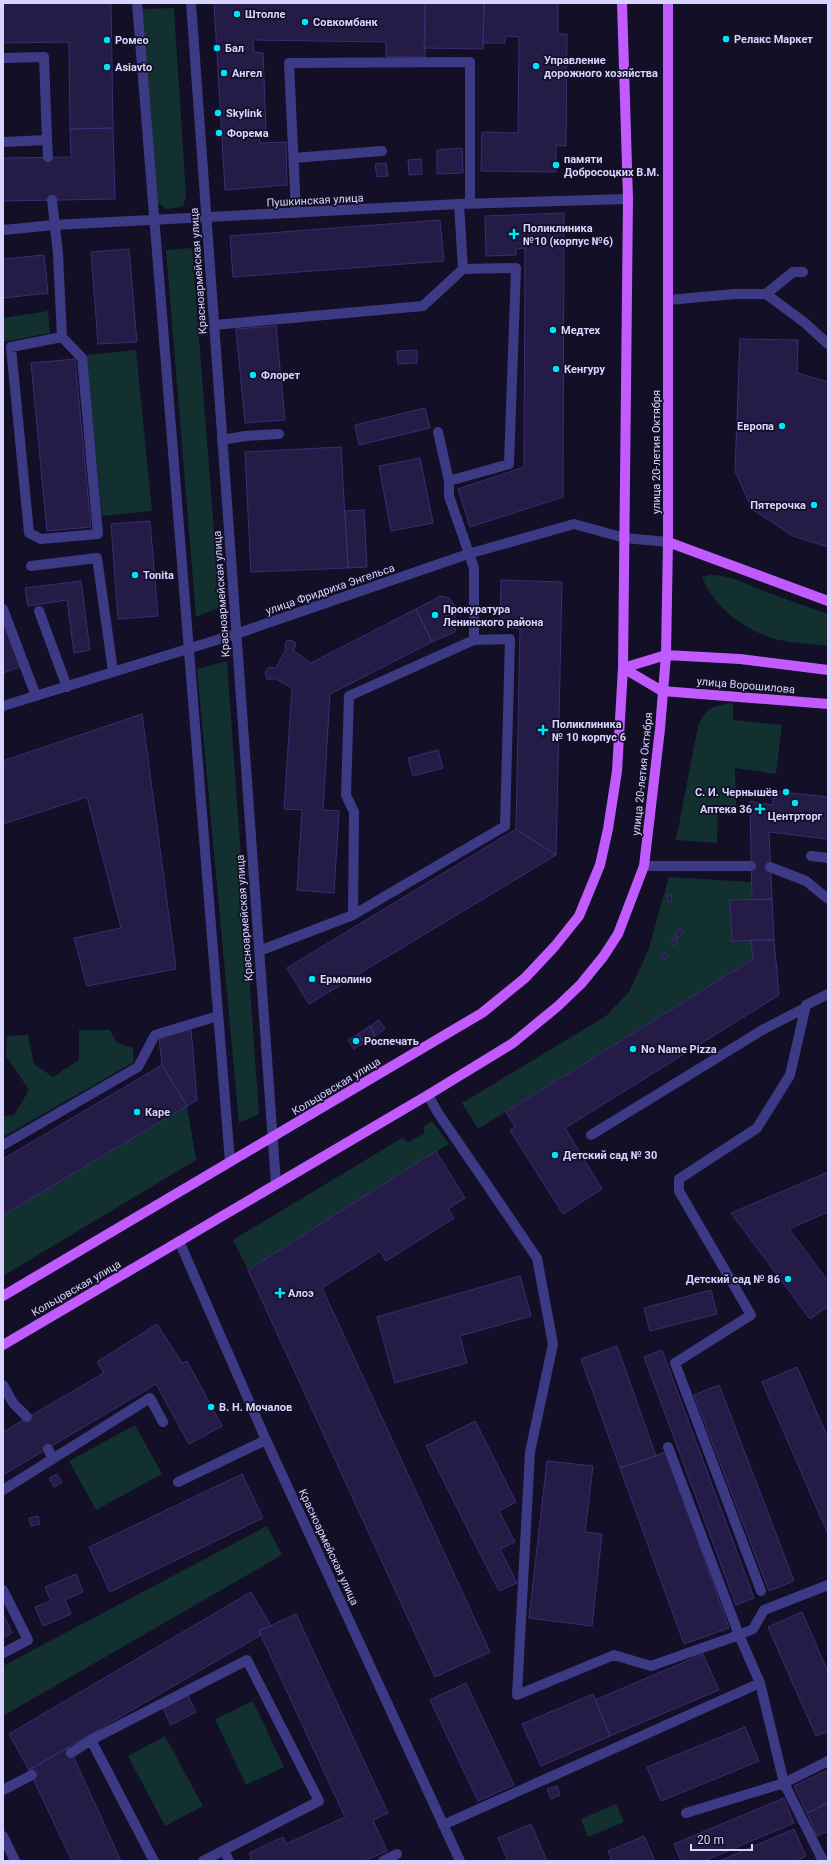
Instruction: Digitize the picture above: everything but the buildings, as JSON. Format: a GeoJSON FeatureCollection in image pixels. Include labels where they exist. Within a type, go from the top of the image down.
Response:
{"type":"FeatureCollection","features":[{"type":"Feature","properties":{"kind":"main road"},"geometry":{"type":"LineString","coordinates":[[622,3],[628,199],[624,668]]}},
{"type":"Feature","properties":{"kind":"main road","name":"улица 20-летия Октября"},"geometry":{"type":"LineString","coordinates":[[632,898],[644,866],[660,728],[666,655],[668,542],[668,3]]}},
{"type":"Feature","properties":{"kind":"main road"},"geometry":{"type":"LineString","coordinates":[[668,542],[828,600]]}},
{"type":"Feature","properties":{"kind":"main road"},"geometry":{"type":"LineString","coordinates":[[624,668],[666,655],[740,659],[828,670]]}},
{"type":"Feature","properties":{"kind":"main road"},"geometry":{"type":"LineString","coordinates":[[624,668],[662,691]]}},
{"type":"Feature","properties":{"kind":"main road","name":"Кольцовская улица"},"geometry":{"type":"LineString","coordinates":[[3,1296],[482,1013],[525,978],[555,946],[579,916],[600,865],[608,829],[617,771],[624,668]]}},
{"type":"Feature","properties":{"kind":"main road","name":"улица Ворошилова"},"geometry":{"type":"LineString","coordinates":[[662,691],[828,704]]}},
{"type":"Feature","properties":{"kind":"main road","name":"Кольцовская улица"},"geometry":{"type":"LineString","coordinates":[[3,1344],[428,1095],[513,1042],[558,1006],[603,957],[618,934],[632,898]]}},
{"type":"Feature","properties":{"kind":"street"},"geometry":{"type":"LineString","coordinates":[[136,3],[230,1162]]}},
{"type":"Feature","properties":{"kind":"street","name":"Красноармейская улица"},"geometry":{"type":"LineString","coordinates":[[191,3],[271,1138],[276,1184]]}},
{"type":"Feature","properties":{"kind":"street"},"geometry":{"type":"LineString","coordinates":[[3,58],[44,57],[46,140],[48,157]]}},
{"type":"Feature","properties":{"kind":"street"},"geometry":{"type":"LineString","coordinates":[[296,213],[290,63],[470,62],[463,269]]}},
{"type":"Feature","properties":{"kind":"street"},"geometry":{"type":"LineString","coordinates":[[3,142],[46,140]]}},
{"type":"Feature","properties":{"kind":"street"},"geometry":{"type":"LineString","coordinates":[[294,158],[382,151]]}},
{"type":"Feature","properties":{"kind":"street","name":"Пушкинская улица"},"geometry":{"type":"LineString","coordinates":[[3,230],[54,225],[464,204],[628,199]]}},
{"type":"Feature","properties":{"kind":"street"},"geometry":{"type":"LineString","coordinates":[[52,200],[58,254],[62,337],[82,358],[98,534],[41,539],[29,534],[10,347],[62,337]]}},
{"type":"Feature","properties":{"kind":"street"},"geometry":{"type":"LineString","coordinates":[[214,326],[423,306],[463,269],[516,268],[509,464],[449,481]]}},
{"type":"Feature","properties":{"kind":"street"},"geometry":{"type":"LineString","coordinates":[[766,294],[793,272],[803,272]]}},
{"type":"Feature","properties":{"kind":"street"},"geometry":{"type":"LineString","coordinates":[[668,300],[735,294],[766,294],[805,323],[828,344]]}},
{"type":"Feature","properties":{"kind":"street"},"geometry":{"type":"LineString","coordinates":[[438,432],[449,481],[449,496],[474,568],[474,640]]}},
{"type":"Feature","properties":{"kind":"street"},"geometry":{"type":"LineString","coordinates":[[222,440],[245,436],[279,434]]}},
{"type":"Feature","properties":{"kind":"street","name":"улица Фридриха Энгельса"},"geometry":{"type":"LineString","coordinates":[[3,706],[236,634],[468,554],[574,524],[625,538],[668,542]]}},
{"type":"Feature","properties":{"kind":"street"},"geometry":{"type":"LineString","coordinates":[[31,566],[97,558],[113,671]]}},
{"type":"Feature","properties":{"kind":"street"},"geometry":{"type":"LineString","coordinates":[[3,610],[36,696]]}},
{"type":"Feature","properties":{"kind":"street"},"geometry":{"type":"LineString","coordinates":[[39,611],[67,686]]}},
{"type":"Feature","properties":{"kind":"street"},"geometry":{"type":"LineString","coordinates":[[258,951],[353,915],[505,826],[510,639],[474,640],[349,696],[346,795],[354,812],[353,915]]}},
{"type":"Feature","properties":{"kind":"street"},"geometry":{"type":"LineString","coordinates":[[811,856],[828,858]]}},
{"type":"Feature","properties":{"kind":"street"},"geometry":{"type":"LineString","coordinates":[[644,866],[751,866]]}},
{"type":"Feature","properties":{"kind":"street"},"geometry":{"type":"LineString","coordinates":[[770,867],[806,881],[828,899]]}},
{"type":"Feature","properties":{"kind":"street"},"geometry":{"type":"LineString","coordinates":[[591,1135],[764,1029],[805,1008],[806,1005],[828,994]]}},
{"type":"Feature","properties":{"kind":"street"},"geometry":{"type":"LineString","coordinates":[[761,1591],[675,1363],[751,1315],[679,1191],[679,1179],[756,1128],[790,1075],[805,1008]]}},
{"type":"Feature","properties":{"kind":"street"},"geometry":{"type":"LineString","coordinates":[[3,1145],[138,1067],[155,1035],[218,1016]]}},
{"type":"Feature","properties":{"kind":"street"},"geometry":{"type":"LineString","coordinates":[[428,1095],[438,1113],[537,1258],[553,1344],[530,1452],[517,1695],[614,1655],[651,1666],[739,1635],[753,1629],[764,1610],[828,1585]]}},
{"type":"Feature","properties":{"kind":"street","name":"Красноармейская улица"},"geometry":{"type":"LineString","coordinates":[[179,1241],[266,1440],[460,1861]]}},
{"type":"Feature","properties":{"kind":"street"},"geometry":{"type":"LineString","coordinates":[[3,1385],[13,1403],[27,1417]]}},
{"type":"Feature","properties":{"kind":"street"},"geometry":{"type":"LineString","coordinates":[[3,1490],[150,1398],[163,1422]]}},
{"type":"Feature","properties":{"kind":"street"},"geometry":{"type":"LineString","coordinates":[[178,1482],[266,1440]]}},
{"type":"Feature","properties":{"kind":"street"},"geometry":{"type":"LineString","coordinates":[[668,1447],[739,1635],[760,1683],[784,1783],[823,1861]]}},
{"type":"Feature","properties":{"kind":"street"},"geometry":{"type":"LineString","coordinates":[[48,1449],[54,1459]]}},
{"type":"Feature","properties":{"kind":"street"},"geometry":{"type":"LineString","coordinates":[[3,1590],[28,1640],[3,1653]]}},
{"type":"Feature","properties":{"kind":"street"},"geometry":{"type":"LineString","coordinates":[[71,1753],[91,1740],[247,1660],[319,1801],[203,1861]]}},
{"type":"Feature","properties":{"kind":"street"},"geometry":{"type":"LineString","coordinates":[[443,1825],[760,1683]]}},
{"type":"Feature","properties":{"kind":"street"},"geometry":{"type":"LineString","coordinates":[[91,1740],[154,1861]]}},
{"type":"Feature","properties":{"kind":"street"},"geometry":{"type":"LineString","coordinates":[[686,1813],[784,1783],[828,1762]]}},
{"type":"Feature","properties":{"kind":"street"},"geometry":{"type":"LineString","coordinates":[[3,1790],[32,1775]]}},
{"type":"Feature","properties":{"kind":"street"},"geometry":{"type":"LineString","coordinates":[[3,1836],[15,1861]]}},
{"type":"Feature","properties":{"kind":"street"},"geometry":{"type":"LineString","coordinates":[[224,1850],[230,1861]]}},
{"type":"Feature","properties":{"kind":"street"},"geometry":{"type":"LineString","coordinates":[[383,1861],[398,1854]]}},
{"type":"Feature","properties":{"kind":"green space"},"geometry":{"type":"Polygon","coordinates":[[[174,8],[186,197],[183,207],[166,209],[157,202],[142,9],[174,8]]]}},
{"type":"Feature","properties":{"kind":"green space"},"geometry":{"type":"Polygon","coordinates":[[[192,248],[220,607],[196,617],[166,250],[192,248]]]}},
{"type":"Feature","properties":{"kind":"green space"},"geometry":{"type":"Polygon","coordinates":[[[48,311],[50,333],[3,342],[3,318],[48,311]]]}},
{"type":"Feature","properties":{"kind":"green space"},"geometry":{"type":"Polygon","coordinates":[[[136,350],[152,511],[102,516],[86,355],[136,350]]]}},
{"type":"Feature","properties":{"kind":"green space"},"geometry":{"type":"Polygon","coordinates":[[[709,575],[724,576],[737,580],[828,614],[828,646],[779,640],[744,625],[723,608],[707,588],[702,577],[709,575]]]}},
{"type":"Feature","properties":{"kind":"green space"},"geometry":{"type":"Polygon","coordinates":[[[227,661],[259,1114],[239,1123],[197,669],[227,661]]]}},
{"type":"Feature","properties":{"kind":"green space"},"geometry":{"type":"Polygon","coordinates":[[[733,703],[733,720],[782,725],[776,774],[735,768],[736,806],[718,805],[717,843],[676,840],[698,726],[704,715],[711,708],[733,703]]]}},
{"type":"Feature","properties":{"kind":"green space"},"geometry":{"type":"Polygon","coordinates":[[[669,877],[751,882],[752,900],[730,901],[732,941],[751,940],[753,959],[478,1129],[462,1103],[606,1016],[629,992],[648,951],[669,877]]]}},
{"type":"Feature","properties":{"kind":"green space"},"geometry":{"type":"Polygon","coordinates":[[[79,1030],[110,1030],[117,1043],[133,1048],[134,1062],[3,1137],[3,1116],[14,1115],[29,1090],[6,1056],[7,1036],[28,1035],[34,1064],[53,1077],[79,1060],[79,1030]]]}},
{"type":"Feature","properties":{"kind":"green space"},"geometry":{"type":"Polygon","coordinates":[[[187,1106],[196,1160],[3,1276],[3,1215],[187,1106]]]}},
{"type":"Feature","properties":{"kind":"green space"},"geometry":{"type":"Polygon","coordinates":[[[432,1121],[449,1144],[248,1270],[233,1240],[402,1138],[408,1142],[424,1134],[424,1126],[432,1121]]]}},
{"type":"Feature","properties":{"kind":"green space"},"geometry":{"type":"Polygon","coordinates":[[[135,1425],[162,1474],[96,1510],[69,1461],[135,1425]]]}},
{"type":"Feature","properties":{"kind":"green space"},"geometry":{"type":"Polygon","coordinates":[[[267,1526],[282,1555],[3,1716],[3,1666],[267,1526]]]}},
{"type":"Feature","properties":{"kind":"green space"},"geometry":{"type":"Polygon","coordinates":[[[253,1701],[284,1767],[246,1785],[215,1719],[253,1701]]]}},
{"type":"Feature","properties":{"kind":"green space"},"geometry":{"type":"Polygon","coordinates":[[[165,1736],[203,1806],[165,1826],[128,1756],[165,1736]]]}},
{"type":"Feature","properties":{"kind":"green space"},"geometry":{"type":"Polygon","coordinates":[[[616,1804],[624,1822],[588,1837],[581,1819],[616,1804]]]}},
{"type":"Feature","properties":{"kind":"place","name":"Штолле"},"geometry":{"type":"Point","coordinates":[237,14]}},
{"type":"Feature","properties":{"kind":"place","name":"Совкомбанк"},"geometry":{"type":"Point","coordinates":[305,22]}},
{"type":"Feature","properties":{"kind":"place","name":"Релакс Маркет"},"geometry":{"type":"Point","coordinates":[726,39]}},
{"type":"Feature","properties":{"kind":"place","name":"Ромео"},"geometry":{"type":"Point","coordinates":[107,40]}},
{"type":"Feature","properties":{"kind":"place","name":"Бал"},"geometry":{"type":"Point","coordinates":[217,48]}},
{"type":"Feature","properties":{"kind":"place","name":"Управление дорожного хозяйства"},"geometry":{"type":"Point","coordinates":[536,66]}},
{"type":"Feature","properties":{"kind":"place","name":"Asiavto"},"geometry":{"type":"Point","coordinates":[107,67]}},
{"type":"Feature","properties":{"kind":"place","name":"Ангел"},"geometry":{"type":"Point","coordinates":[224,73]}},
{"type":"Feature","properties":{"kind":"place","name":"Skylink"},"geometry":{"type":"Point","coordinates":[218,113]}},
{"type":"Feature","properties":{"kind":"place","name":"Форема"},"geometry":{"type":"Point","coordinates":[219,133]}},
{"type":"Feature","properties":{"kind":"place","name":"памяти Добросоцких В.М."},"geometry":{"type":"Point","coordinates":[556,165]}},
{"type":"Feature","properties":{"kind":"place","name":"Поликлиника №10 (корпус №6)"},"geometry":{"type":"Point","coordinates":[514,234]}},
{"type":"Feature","properties":{"kind":"place","name":"Медтех"},"geometry":{"type":"Point","coordinates":[553,330]}},
{"type":"Feature","properties":{"kind":"place","name":"Кенгуру"},"geometry":{"type":"Point","coordinates":[556,369]}},
{"type":"Feature","properties":{"kind":"place","name":"Флорет"},"geometry":{"type":"Point","coordinates":[253,375]}},
{"type":"Feature","properties":{"kind":"place","name":"Европа"},"geometry":{"type":"Point","coordinates":[782,426]}},
{"type":"Feature","properties":{"kind":"place","name":"Пятерочка"},"geometry":{"type":"Point","coordinates":[814,505]}},
{"type":"Feature","properties":{"kind":"place","name":"Tonita"},"geometry":{"type":"Point","coordinates":[135,575]}},
{"type":"Feature","properties":{"kind":"place","name":"Прокуратура Ленинского района"},"geometry":{"type":"Point","coordinates":[435,615]}},
{"type":"Feature","properties":{"kind":"place","name":"Поликлиника № 10 корпус 6"},"geometry":{"type":"Point","coordinates":[543,730]}},
{"type":"Feature","properties":{"kind":"place","name":"С. И. Чернышёв"},"geometry":{"type":"Point","coordinates":[786,792]}},
{"type":"Feature","properties":{"kind":"place","name":"Центрторг"},"geometry":{"type":"Point","coordinates":[795,803]}},
{"type":"Feature","properties":{"kind":"place","name":"Аптека 36"},"geometry":{"type":"Point","coordinates":[760,809]}},
{"type":"Feature","properties":{"kind":"place","name":"Ермолино"},"geometry":{"type":"Point","coordinates":[312,979]}},
{"type":"Feature","properties":{"kind":"place","name":"Роспечать"},"geometry":{"type":"Point","coordinates":[356,1041]}},
{"type":"Feature","properties":{"kind":"place","name":"No Name Pizza"},"geometry":{"type":"Point","coordinates":[633,1049]}},
{"type":"Feature","properties":{"kind":"place","name":"Каре"},"geometry":{"type":"Point","coordinates":[137,1112]}},
{"type":"Feature","properties":{"kind":"place","name":"Детский сад № 30"},"geometry":{"type":"Point","coordinates":[555,1155]}},
{"type":"Feature","properties":{"kind":"place","name":"Детский сад № 86"},"geometry":{"type":"Point","coordinates":[788,1279]}},
{"type":"Feature","properties":{"kind":"place","name":"Алоэ"},"geometry":{"type":"Point","coordinates":[280,1293]}},
{"type":"Feature","properties":{"kind":"place","name":"В. Н. Мочалов"},"geometry":{"type":"Point","coordinates":[211,1407]}}]}
